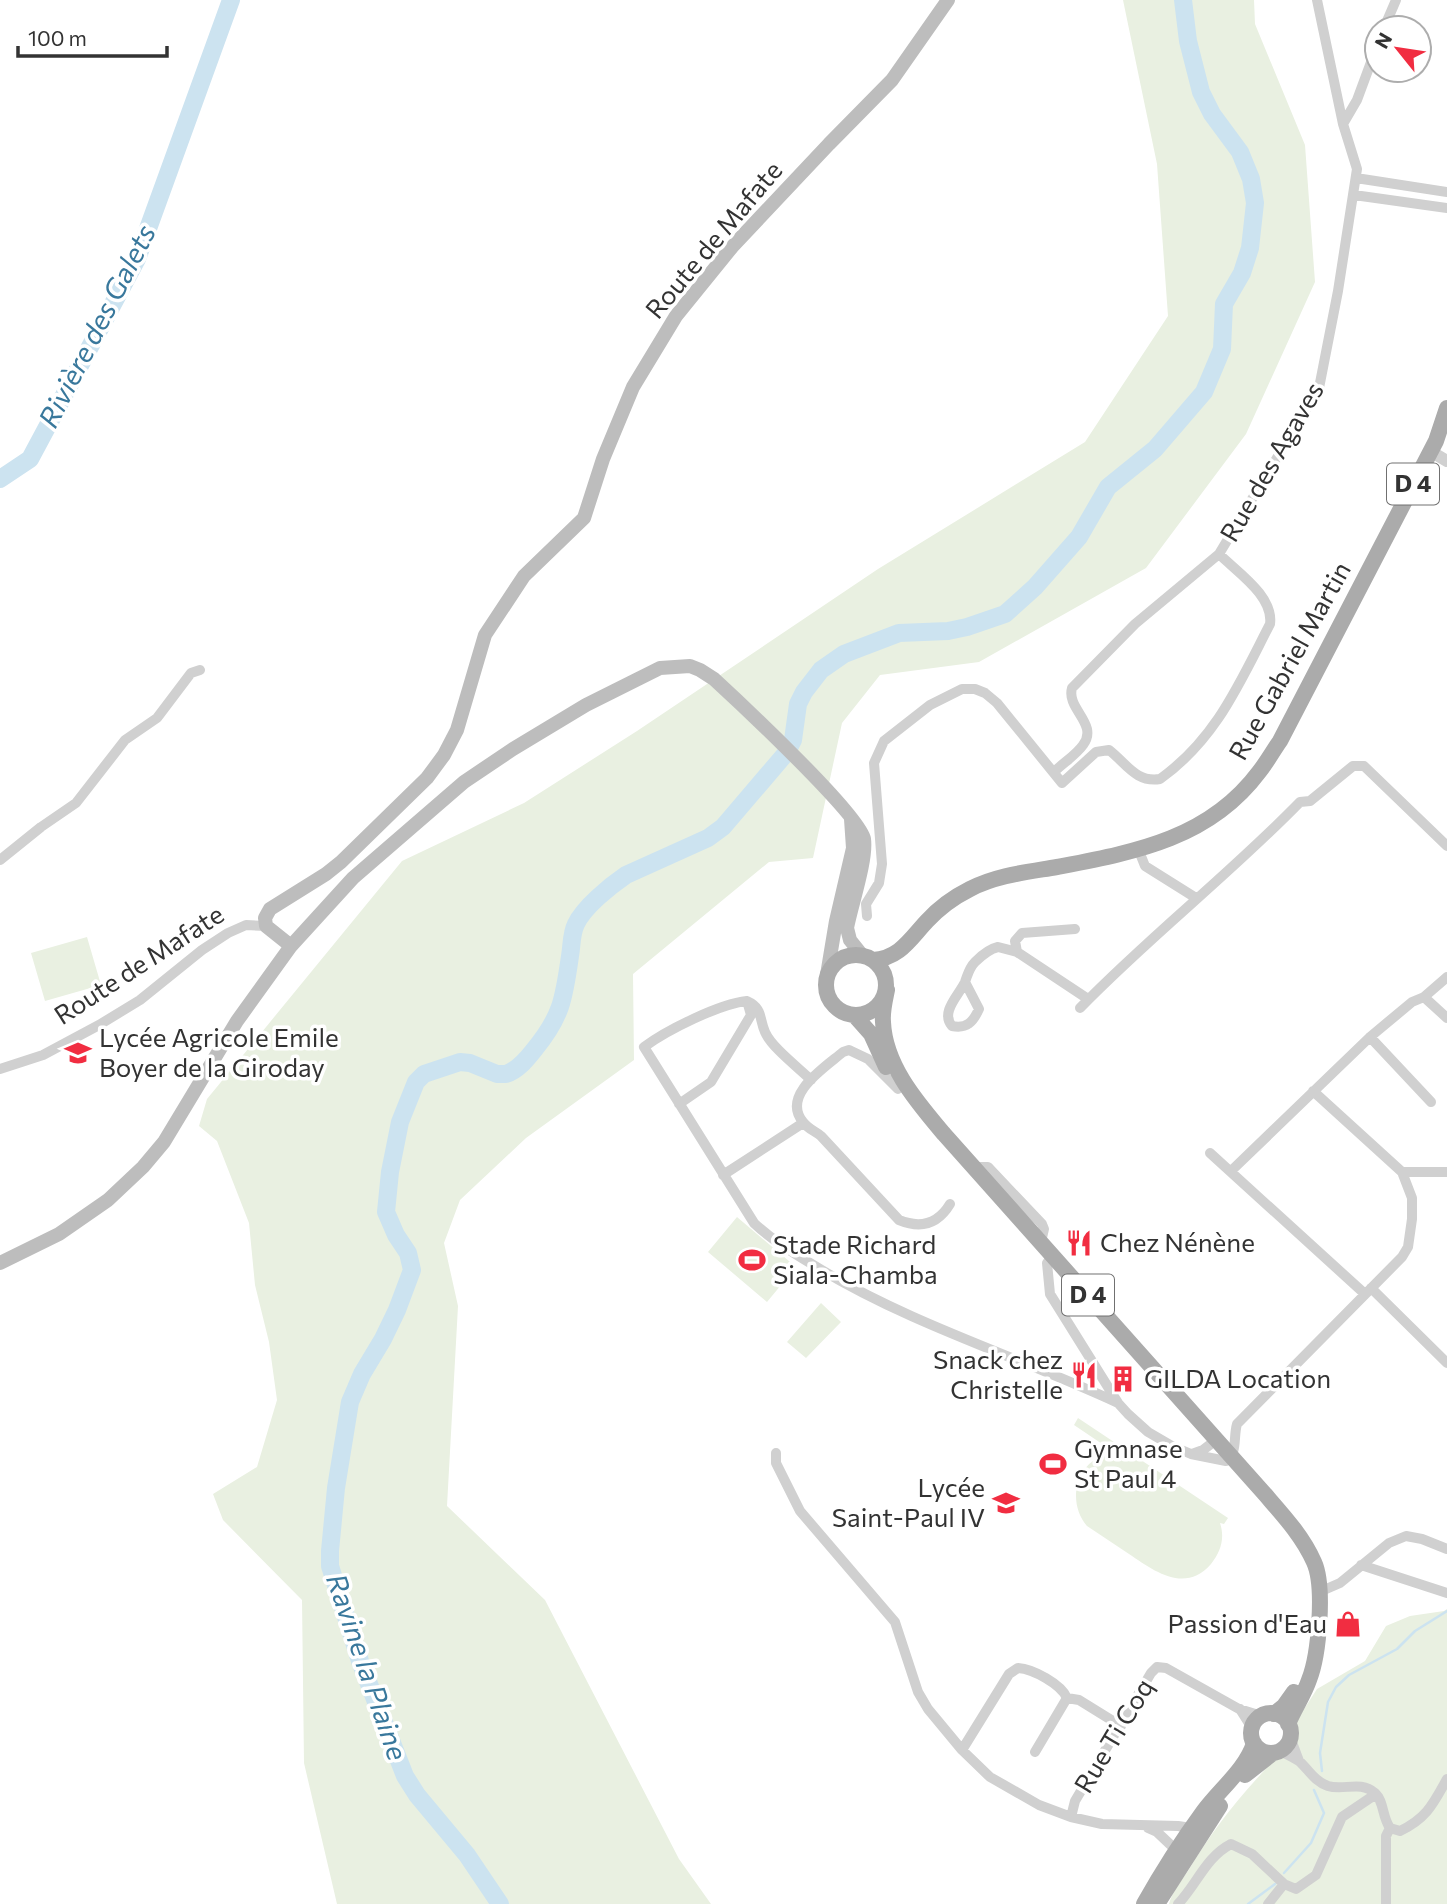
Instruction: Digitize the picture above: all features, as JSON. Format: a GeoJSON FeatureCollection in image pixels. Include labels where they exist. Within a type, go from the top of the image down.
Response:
{"type":"FeatureCollection","features":[{"type":"Feature","properties":{"kind":"main road","name":"Route de Mafate"},"geometry":{"type":"LineString","coordinates":[[291,946],[266,926],[265,918],[270,909],[341,862],[427,778],[444,755],[457,730],[485,635],[524,576],[584,518],[603,459],[633,387],[676,316],[732,247],[892,80],[948,0]]}},
{"type":"Feature","properties":{"kind":"main road","name":"Rue Gabriel Martin"},"geometry":{"type":"LineString","coordinates":[[1438,456],[1447,408]]}},
{"type":"Feature","properties":{"kind":"main road","name":"Rue Gabriel Martin"},"geometry":{"type":"LineString","coordinates":[[867,957],[895,956],[948,902],[989,881],[1139,851],[1178,836],[1211,818],[1237,797],[1259,772],[1280,741],[1387,533],[1438,456],[1447,436]]}},
{"type":"Feature","properties":{"kind":"main road"},"geometry":{"type":"LineString","coordinates":[[0,1263],[59,1234],[108,1200],[143,1167],[164,1142],[237,1021],[291,946],[353,878],[464,782],[586,705],[660,668],[690,666],[701,670],[724,688],[850,815],[860,828],[864,840],[848,935],[867,957],[881,968],[887,986],[883,1000],[876,1009],[855,1016],[834,1007],[828,998],[826,987],[836,921],[853,848],[850,815]]}},
{"type":"Feature","properties":{"kind":"main road","name":"Rue Gabriel Martin"},"geometry":{"type":"LineString","coordinates":[[887,986],[913,939]]}},
{"type":"Feature","properties":{"kind":"main road"},"geometry":{"type":"LineString","coordinates":[[827,975],[841,958],[851,954],[867,957]]}},
{"type":"Feature","properties":{"kind":"main road","name":"D 4"},"geometry":{"type":"LineString","coordinates":[[887,986],[883,1024],[898,1071],[907,1088],[1041,1242],[1050,1260]]}},
{"type":"Feature","properties":{"kind":"main road","name":"D 4"},"geometry":{"type":"LineString","coordinates":[[855,1016],[871,1034],[898,1089],[925,1126],[1229,1459],[1297,1550],[1309,1571],[1316,1593],[1320,1626],[1309,1681],[1289,1730],[1288,1743],[1241,1779],[1189,1842],[1157,1904]]}},
{"type":"Feature","properties":{"kind":"main road","name":"D 4"},"geometry":{"type":"LineString","coordinates":[[1144,1904],[1250,1756],[1260,1725],[1284,1706],[1297,1687],[1310,1659],[1316,1593]]}},
{"type":"Feature","properties":{"kind":"main road"},"geometry":{"type":"LineString","coordinates":[[1276,1752],[1262,1751],[1260,1725],[1279,1716],[1289,1730]]}},
{"type":"Feature","properties":{"kind":"street","name":"Rue des Agaves"},"geometry":{"type":"LineString","coordinates":[[1054,772],[1083,745],[1088,736],[1087,727],[1071,702],[1072,688],[1135,624],[1219,554],[1319,388],[1357,169],[1343,124],[1317,0]]}},
{"type":"Feature","properties":{"kind":"street"},"geometry":{"type":"LineString","coordinates":[[1343,124],[1363,84]]}},
{"type":"Feature","properties":{"kind":"street"},"geometry":{"type":"LineString","coordinates":[[1356,178],[1447,192]]}},
{"type":"Feature","properties":{"kind":"street"},"geometry":{"type":"LineString","coordinates":[[1354,195],[1447,208]]}},
{"type":"Feature","properties":{"kind":"street"},"geometry":{"type":"LineString","coordinates":[[867,916],[866,904],[878,883],[882,864],[874,763],[884,741],[930,705],[962,689],[975,689],[985,693],[1007,714],[1062,783],[1096,752],[1109,750],[1135,775],[1152,780],[1160,779],[1196,747],[1218,722],[1270,624],[1271,614],[1262,596],[1219,554]]}},
{"type":"Feature","properties":{"kind":"street"},"geometry":{"type":"LineString","coordinates":[[0,860],[76,803],[125,740],[157,718],[191,673],[200,670]]}},
{"type":"Feature","properties":{"kind":"street"},"geometry":{"type":"LineString","coordinates":[[1080,1008],[1196,898],[1250,853],[1300,802],[1310,801],[1353,766],[1364,766],[1447,846]]}},
{"type":"Feature","properties":{"kind":"street"},"geometry":{"type":"LineString","coordinates":[[1139,851],[1145,866],[1196,898]]}},
{"type":"Feature","properties":{"kind":"street"},"geometry":{"type":"LineString","coordinates":[[836,921],[851,907],[866,904]]}},
{"type":"Feature","properties":{"kind":"street","name":"Route de Mafate"},"geometry":{"type":"LineString","coordinates":[[0,1069],[43,1055],[99,1025],[140,1000],[202,950],[228,933],[246,925],[266,926]]}},
{"type":"Feature","properties":{"kind":"street"},"geometry":{"type":"LineString","coordinates":[[1017,952],[1015,941],[1022,933],[1075,929]]}},
{"type":"Feature","properties":{"kind":"street"},"geometry":{"type":"LineString","coordinates":[[965,982],[974,963],[992,949],[1005,948],[1017,952],[1088,999]]}},
{"type":"Feature","properties":{"kind":"street"},"geometry":{"type":"LineString","coordinates":[[1231,1171],[1370,1037],[1447,977]]}},
{"type":"Feature","properties":{"kind":"street"},"geometry":{"type":"LineString","coordinates":[[1424,997],[1447,1018]]}},
{"type":"Feature","properties":{"kind":"street"},"geometry":{"type":"LineString","coordinates":[[679,1104],[711,1082],[758,1007],[747,1001],[710,1012],[654,1039],[644,1047],[679,1104],[723,1175],[754,1223],[770,1239],[849,1286],[891,1307],[1118,1403]]}},
{"type":"Feature","properties":{"kind":"street"},"geometry":{"type":"LineString","coordinates":[[756,1014],[771,1041],[811,1080]]}},
{"type":"Feature","properties":{"kind":"street"},"geometry":{"type":"LineString","coordinates":[[1370,1037],[1431,1102]]}},
{"type":"Feature","properties":{"kind":"street"},"geometry":{"type":"LineString","coordinates":[[898,1089],[868,1059],[849,1050],[842,1052],[811,1080],[796,1099],[798,1115],[899,1220],[913,1224],[929,1223],[943,1216],[950,1204]]}},
{"type":"Feature","properties":{"kind":"street"},"geometry":{"type":"LineString","coordinates":[[1050,1260],[1050,1294],[1118,1403],[1148,1432],[1161,1440],[1191,1454],[1229,1459],[1237,1424],[1402,1257],[1408,1247],[1412,1198],[1402,1172],[1313,1091]]}},
{"type":"Feature","properties":{"kind":"street"},"geometry":{"type":"LineString","coordinates":[[723,1175],[803,1123]]}},
{"type":"Feature","properties":{"kind":"street"},"geometry":{"type":"LineString","coordinates":[[1210,1153],[1447,1363]]}},
{"type":"Feature","properties":{"kind":"street"},"geometry":{"type":"LineString","coordinates":[[1402,1172],[1447,1172]]}},
{"type":"Feature","properties":{"kind":"street"},"geometry":{"type":"LineString","coordinates":[[1191,1454],[1214,1442]]}},
{"type":"Feature","properties":{"kind":"street"},"geometry":{"type":"LineString","coordinates":[[776,1453],[776,1463],[800,1511],[895,1622],[918,1692],[928,1709],[962,1750],[990,1777],[1039,1805],[1071,1817],[1102,1824],[1178,1826],[1189,1842]]}},
{"type":"Feature","properties":{"kind":"street"},"geometry":{"type":"LineString","coordinates":[[1316,1593],[1340,1583],[1390,1543],[1406,1536],[1447,1549]]}},
{"type":"Feature","properties":{"kind":"street"},"geometry":{"type":"LineString","coordinates":[[1361,1565],[1447,1593]]}},
{"type":"Feature","properties":{"kind":"street","name":"Rue Ti Coq"},"geometry":{"type":"LineString","coordinates":[[1071,1817],[1075,1801],[1151,1673],[1160,1666],[1239,1709],[1260,1725]]}},
{"type":"Feature","properties":{"kind":"street"},"geometry":{"type":"LineString","coordinates":[[962,1750],[1014,1669],[1028,1670],[1063,1690],[1067,1698]]}},
{"type":"Feature","properties":{"kind":"street"},"geometry":{"type":"LineString","coordinates":[[1067,1698],[1079,1700],[1121,1726]]}},
{"type":"Feature","properties":{"kind":"street"},"geometry":{"type":"LineString","coordinates":[[1035,1752],[1067,1698]]}},
{"type":"Feature","properties":{"kind":"street"},"geometry":{"type":"LineString","coordinates":[[1289,1730],[1300,1762],[1314,1779],[1329,1786],[1363,1786],[1376,1794],[1381,1802],[1384,1819],[1390,1828],[1401,1831],[1416,1823],[1430,1810],[1447,1779]]}},
{"type":"Feature","properties":{"kind":"street"},"geometry":{"type":"LineString","coordinates":[[1276,1752],[1300,1762]]}},
{"type":"Feature","properties":{"kind":"street"},"geometry":{"type":"LineString","coordinates":[[1178,1904],[1205,1866],[1231,1844],[1252,1854],[1284,1884],[1296,1889],[1316,1875],[1342,1817],[1376,1794]]}},
{"type":"Feature","properties":{"kind":"street"},"geometry":{"type":"LineString","coordinates":[[1144,1826],[1189,1842]]}},
{"type":"Feature","properties":{"kind":"street"},"geometry":{"type":"LineString","coordinates":[[1386,1904],[1386,1836],[1390,1828]]}},
{"type":"Feature","properties":{"kind":"street"},"geometry":{"type":"LineString","coordinates":[[1268,1904],[1284,1884]]}},
{"type":"Feature","properties":{"kind":"green space"},"geometry":{"type":"Polygon","coordinates":[[[1123,0],[1254,0],[1255,24],[1305,145],[1315,282],[1246,434],[1146,568],[979,662],[880,675],[842,723],[813,858],[769,862],[633,974],[634,1060],[526,1138],[460,1200],[444,1243],[458,1306],[447,1506],[545,1600],[679,1859],[711,1904],[337,1904],[304,1763],[302,1600],[223,1520],[213,1494],[257,1467],[277,1400],[269,1342],[255,1285],[249,1223],[217,1141],[199,1126],[207,1099],[402,861],[524,803],[637,731],[878,569],[1085,442],[1168,316],[1157,164],[1123,0]]]}},
{"type":"Feature","properties":{"kind":"green space"},"geometry":{"type":"Polygon","coordinates":[[[87,937],[101,985],[45,1001],[31,953],[87,937]]]}},
{"type":"Feature","properties":{"kind":"green space","name":"Stade Richard Siala-Chamba"},"geometry":{"type":"Polygon","coordinates":[[[737,1217],[796,1267],[767,1302],[708,1252],[737,1217]]]}},
{"type":"Feature","properties":{"kind":"green space"},"geometry":{"type":"Polygon","coordinates":[[[821,1303],[841,1322],[806,1358],[787,1342],[821,1303]]]}},
{"type":"Feature","properties":{"kind":"green space"},"geometry":{"type":"Polygon","coordinates":[[[1078,1418],[1228,1518],[1224,1524],[1220,1523],[1222,1539],[1217,1554],[1201,1573],[1180,1579],[1159,1573],[1087,1526],[1081,1518],[1076,1499],[1079,1479],[1084,1470],[1100,1457],[1117,1454],[1074,1425],[1078,1418]]]}},
{"type":"Feature","properties":{"kind":"green space"},"geometry":{"type":"Polygon","coordinates":[[[1447,1609],[1447,1904],[1169,1904],[1177,1887],[1225,1817],[1267,1767],[1298,1736],[1297,1720],[1317,1689],[1365,1661],[1386,1626],[1410,1616],[1447,1609]]]}},
{"type":"Feature","properties":{"kind":"waterway","name":"Rivière des Galets"},"geometry":{"type":"LineString","coordinates":[[0,479],[30,459],[137,259],[231,0]]}},
{"type":"Feature","properties":{"kind":"waterway","name":"Ravine la Plaine"},"geometry":{"type":"LineString","coordinates":[[500,1904],[467,1855],[417,1795],[405,1776],[360,1661],[330,1566],[336,1488],[350,1402],[397,1310],[412,1270],[408,1253],[386,1212],[390,1172],[400,1122],[416,1082],[424,1074],[460,1062],[470,1063],[497,1074],[506,1074],[525,1060],[551,1027],[560,1006],[566,984],[573,932],[580,917],[598,897],[626,875],[708,838],[723,827],[787,752],[793,740],[798,704],[821,670],[844,654],[899,633],[948,631],[1005,614],[1035,587],[1079,537],[1108,487],[1155,449],[1204,392],[1222,349],[1224,304],[1242,273],[1250,248],[1255,203],[1251,179],[1240,152],[1212,114],[1201,92],[1188,41],[1183,0]]}},
{"type":"Feature","properties":{"kind":"waterway"},"geometry":{"type":"LineString","coordinates":[[1322,1771],[1320,1753],[1328,1702],[1336,1687],[1349,1675],[1397,1649],[1415,1631],[1447,1611]]}},
{"type":"Feature","properties":{"kind":"waterway"},"geometry":{"type":"LineString","coordinates":[[1284,1873],[1311,1843],[1324,1813],[1314,1790]]}},
{"type":"Feature","properties":{"kind":"waterway"},"geometry":{"type":"LineString","coordinates":[[1248,1904],[1275,1884]]}},
{"type":"Feature","properties":{"kind":"place","name":"Lycée Agricole Emile Boyer de la Giroday"},"geometry":{"type":"Point","coordinates":[78,1053]}},
{"type":"Feature","properties":{"kind":"place","name":"Chez Nénène"},"geometry":{"type":"Point","coordinates":[1079,1243]}},
{"type":"Feature","properties":{"kind":"place","name":"Stade Richard Siala-Chamba"},"geometry":{"type":"Point","coordinates":[752,1260]}},
{"type":"Feature","properties":{"kind":"place","name":"Snack chez Christelle"},"geometry":{"type":"Point","coordinates":[1084,1375]}},
{"type":"Feature","properties":{"kind":"place","name":"GILDA Location"},"geometry":{"type":"Point","coordinates":[1123,1379]}},
{"type":"Feature","properties":{"kind":"place","name":"Gymnase St Paul 4"},"geometry":{"type":"Point","coordinates":[1053,1464]}},
{"type":"Feature","properties":{"kind":"place","name":"Lycée Saint-Paul IV"},"geometry":{"type":"Point","coordinates":[1006,1503]}},
{"type":"Feature","properties":{"kind":"place","name":"Passion d'Eau"},"geometry":{"type":"Point","coordinates":[1348,1624]}}]}
